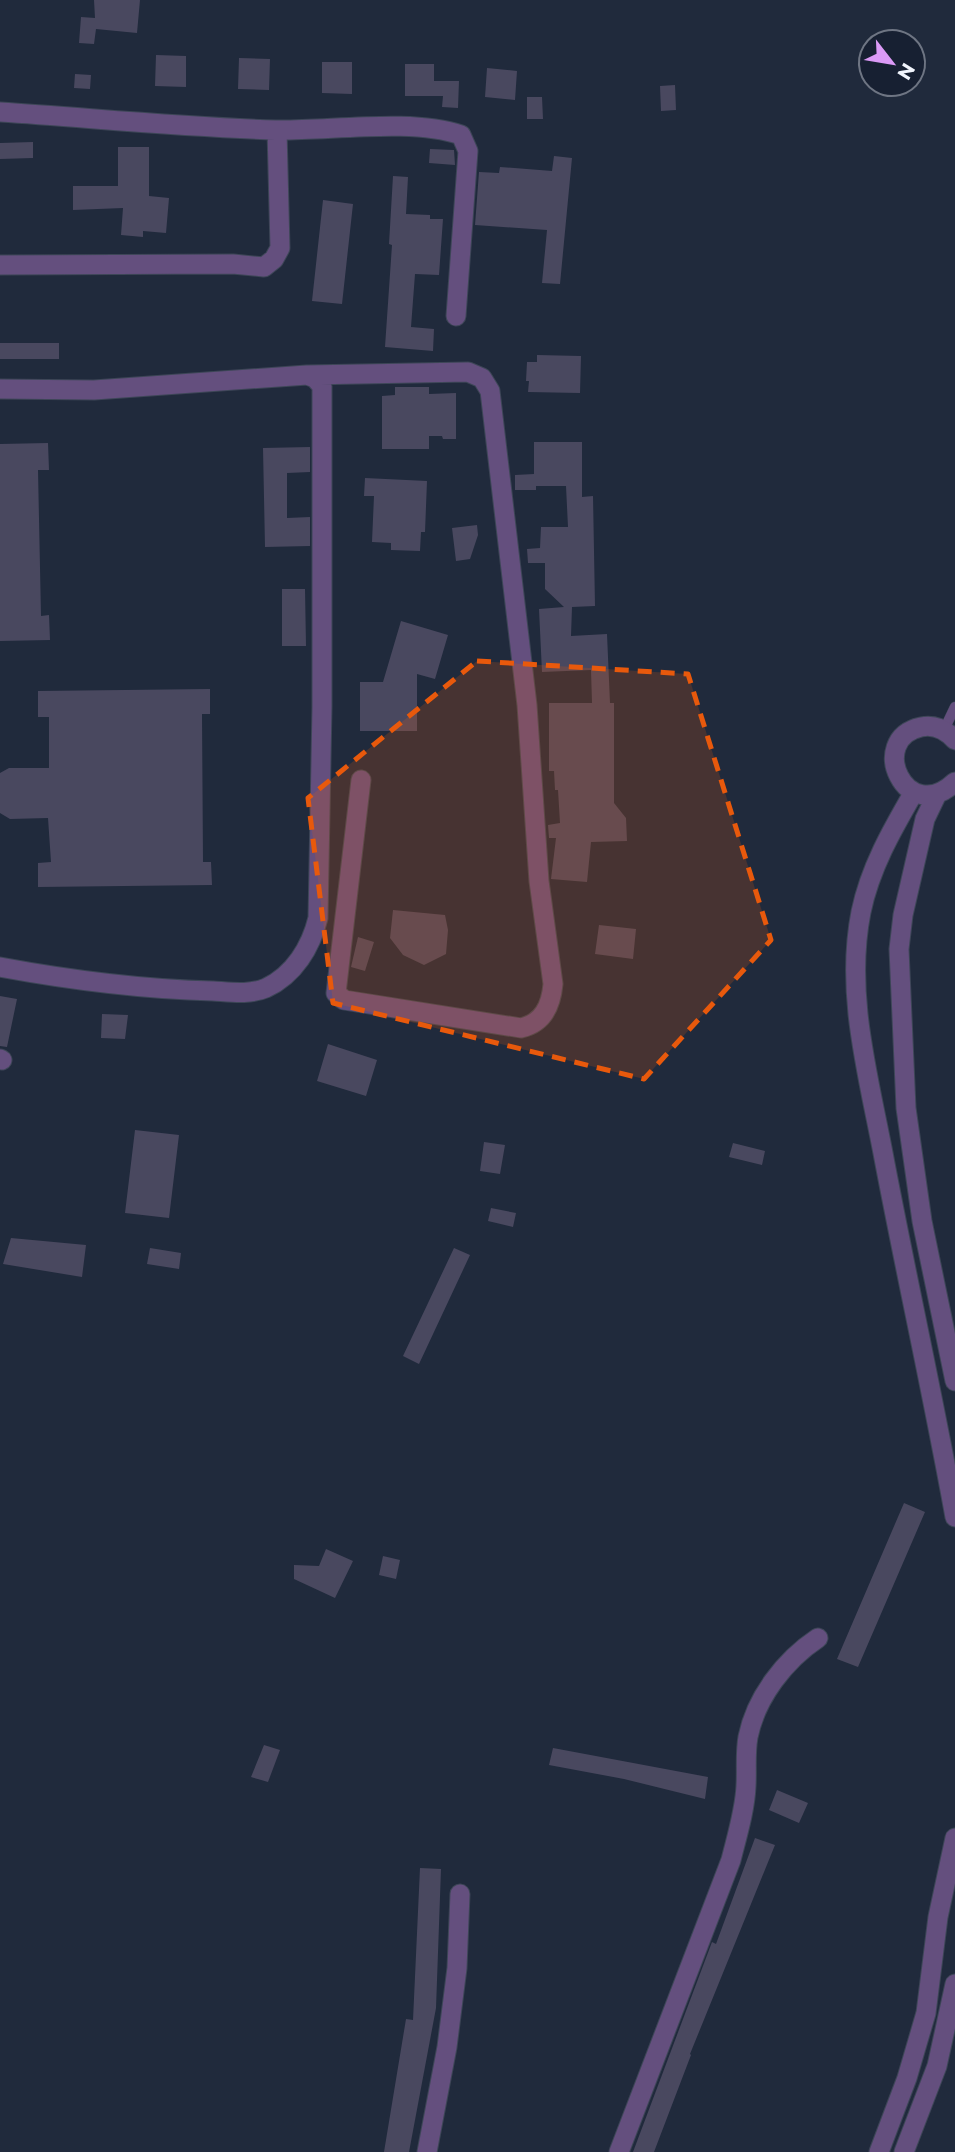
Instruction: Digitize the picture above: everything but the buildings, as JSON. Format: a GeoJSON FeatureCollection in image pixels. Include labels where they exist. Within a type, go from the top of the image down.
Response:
{"type":"FeatureCollection","features":[{"type":"Feature","properties":{"kind":"street"},"geometry":{"type":"LineString","coordinates":[[0,113],[277,130],[407,127],[444,130],[461,135],[468,151],[456,316]]}},
{"type":"Feature","properties":{"kind":"street"},"geometry":{"type":"LineString","coordinates":[[0,265],[270,265],[280,248],[277,130]]}},
{"type":"Feature","properties":{"kind":"street"},"geometry":{"type":"LineString","coordinates":[[0,389],[94,390],[307,376],[468,372],[482,378],[490,391],[527,705],[539,881],[553,984],[551,999],[543,1015],[533,1025],[521,1028],[344,999],[336,993],[360,780]]}},
{"type":"Feature","properties":{"kind":"street"},"geometry":{"type":"LineString","coordinates":[[0,967],[57,977],[173,990],[251,992],[265,989],[285,977],[308,946],[318,918],[320,845],[322,386],[315,378],[307,376]]}},
{"type":"Feature","properties":{"kind":"street"},"geometry":{"type":"LineString","coordinates":[[949,735],[928,726],[907,733],[894,753],[894,765],[904,786],[914,792],[937,794],[955,782]]}},
{"type":"Feature","properties":{"kind":"street"},"geometry":{"type":"LineString","coordinates":[[914,792],[884,844],[860,913],[856,962],[857,1014],[935,1402],[955,1517]]}},
{"type":"Feature","properties":{"kind":"street"},"geometry":{"type":"LineString","coordinates":[[937,794],[925,819],[903,915],[899,949],[906,1108],[922,1222],[955,1381]]}},
{"type":"Feature","properties":{"kind":"street"},"geometry":{"type":"LineString","coordinates":[[619,2152],[731,1860],[746,1787],[745,1767],[749,1733],[756,1712],[784,1667],[799,1651],[818,1638]]}},
{"type":"Feature","properties":{"kind":"street"},"geometry":{"type":"LineString","coordinates":[[879,2152],[907,2078],[926,2013],[938,1917],[955,1838]]}},
{"type":"Feature","properties":{"kind":"street"},"geometry":{"type":"LineString","coordinates":[[428,2152],[447,2047],[457,1968],[460,1894]]}},
{"type":"Feature","properties":{"kind":"street"},"geometry":{"type":"LineString","coordinates":[[904,2152],[952,2018],[955,1984]]}},
{"type":"Feature","properties":{"kind":"street"},"geometry":{"type":"LineString","coordinates":[[926,2013],[952,2018]]}},
{"type":"Feature","properties":{"kind":"lane"},"geometry":{"type":"LineString","coordinates":[[949,735],[955,706]]}},
{"type":"Feature","properties":{"kind":"highlighted area"},"geometry":{"type":"Polygon","coordinates":[[[477,661],[688,674],[771,940],[644,1079],[333,1003],[308,798],[477,661]]]}}]}
